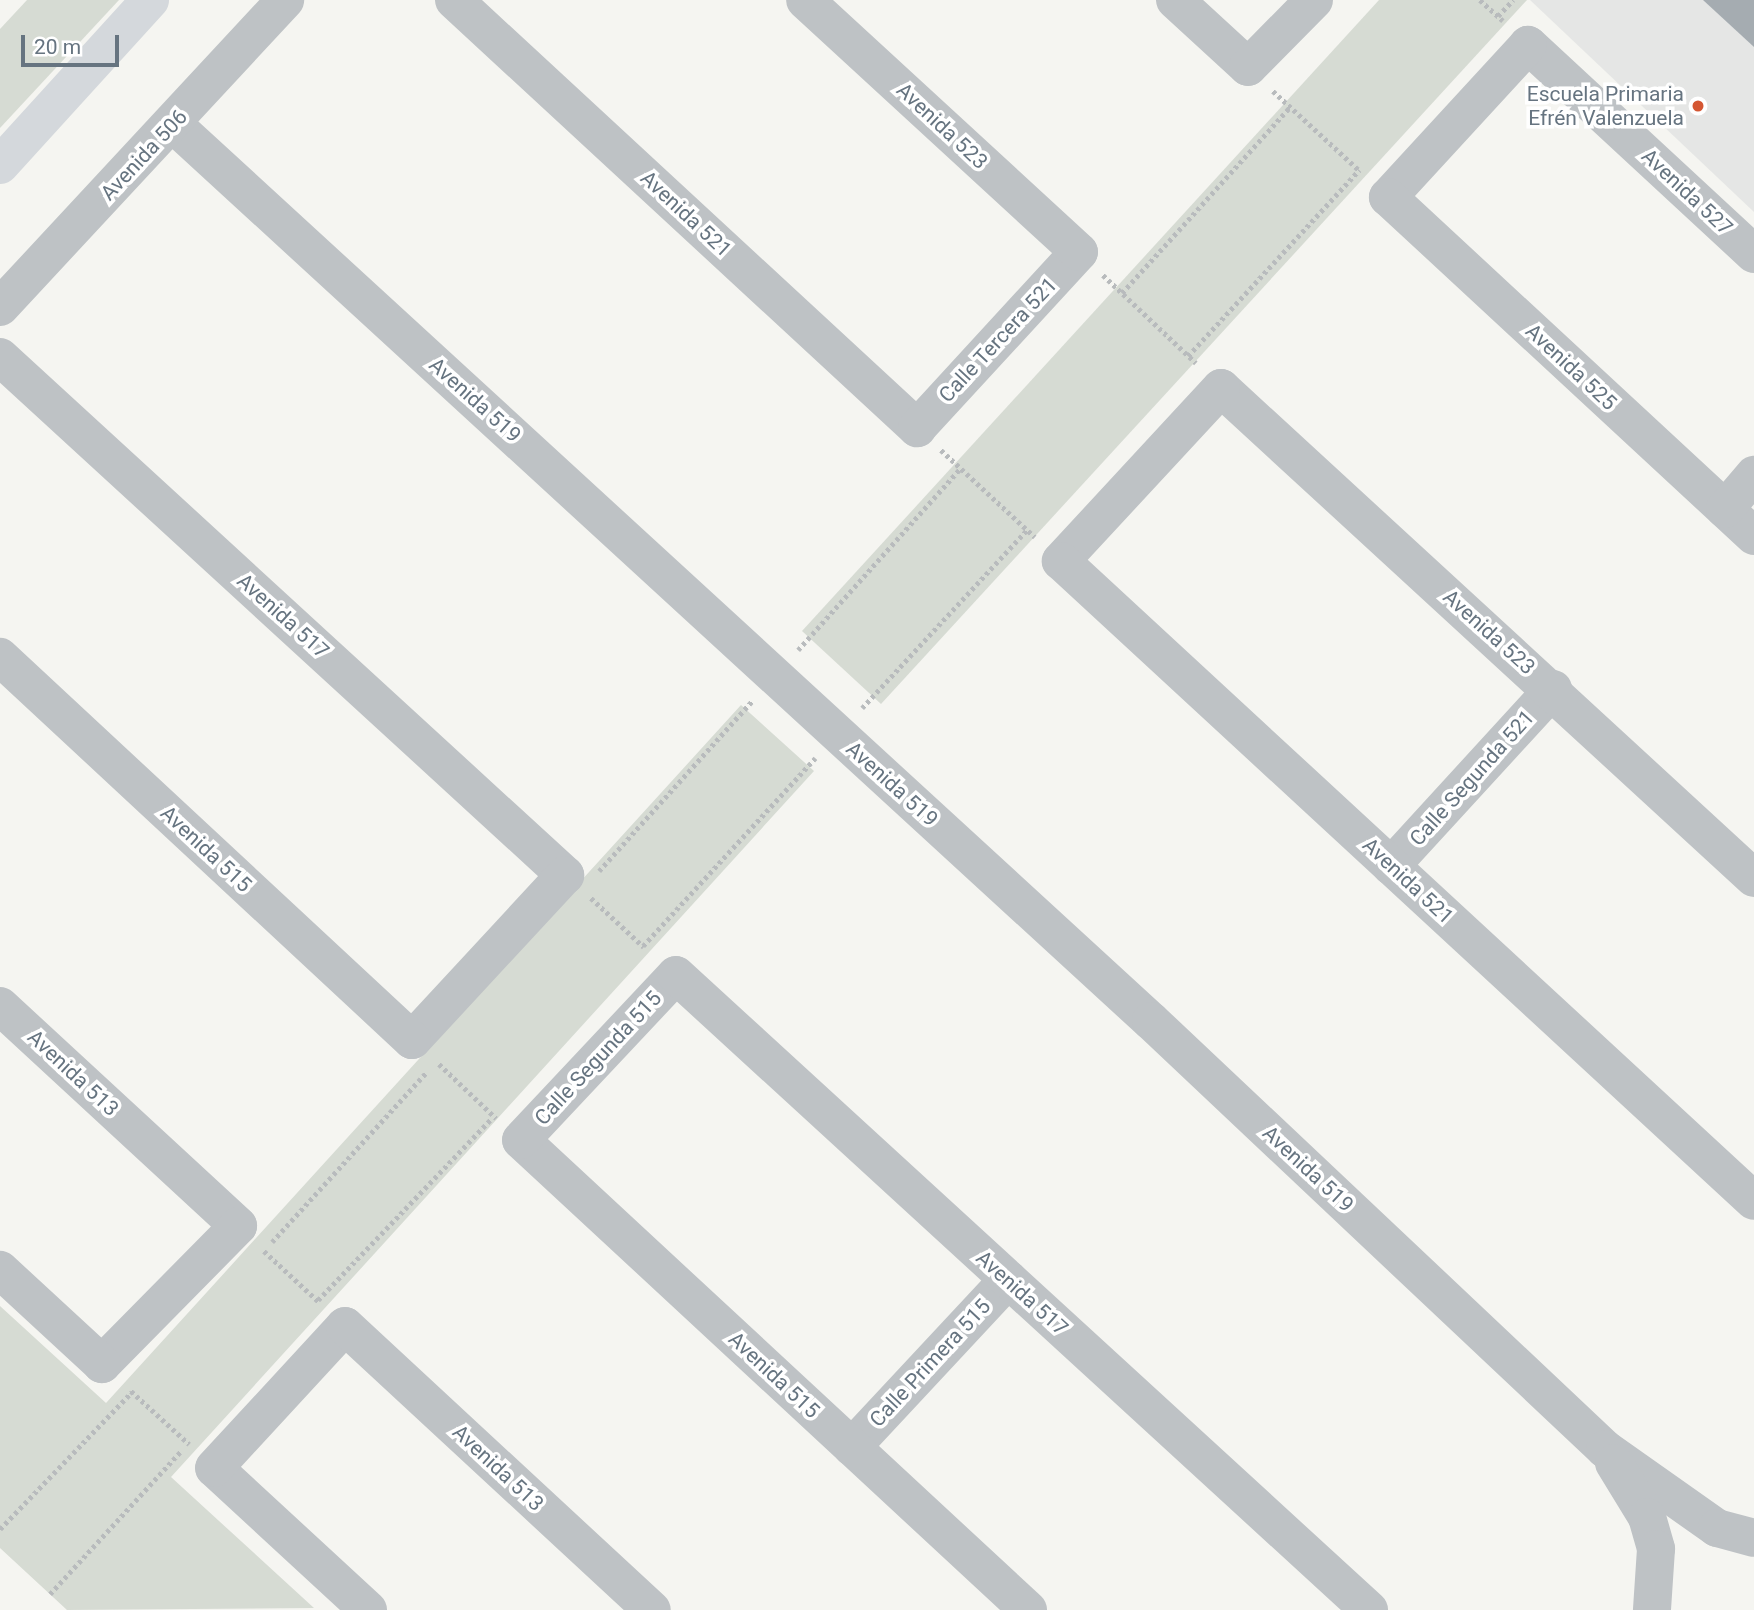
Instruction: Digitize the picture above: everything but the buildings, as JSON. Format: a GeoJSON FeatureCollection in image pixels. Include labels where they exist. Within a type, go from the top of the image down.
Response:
{"type":"FeatureCollection","features":[{"type":"Feature","properties":{"kind":"main road"},"geometry":{"type":"LineString","coordinates":[[0,165],[150,0]]}},
{"type":"Feature","properties":{"kind":"street","name":"Avenida 506"},"geometry":{"type":"LineString","coordinates":[[0,307],[173,124],[285,0]]}},
{"type":"Feature","properties":{"kind":"street","name":"Avenida 521"},"geometry":{"type":"LineString","coordinates":[[454,0],[917,428]]}},
{"type":"Feature","properties":{"kind":"street","name":"Avenida 523"},"geometry":{"type":"LineString","coordinates":[[805,0],[1079,252]]}},
{"type":"Feature","properties":{"kind":"street"},"geometry":{"type":"LineString","coordinates":[[1175,0],[1248,68],[1314,0]]}},
{"type":"Feature","properties":{"kind":"street","name":"Avenida 527"},"geometry":{"type":"LineString","coordinates":[[1388,197],[1528,45],[1754,254]]}},
{"type":"Feature","properties":{"kind":"street","name":"Avenida 519"},"geometry":{"type":"LineString","coordinates":[[173,124],[1151,1021],[1605,1449],[1717,1528],[1754,1538]]}},
{"type":"Feature","properties":{"kind":"street","name":"Avenida 525"},"geometry":{"type":"LineString","coordinates":[[1388,197],[1754,536]]}},
{"type":"Feature","properties":{"kind":"street","name":"Calle Tercera 521"},"geometry":{"type":"LineString","coordinates":[[917,428],[1079,252]]}},
{"type":"Feature","properties":{"kind":"street","name":"Avenida 517"},"geometry":{"type":"LineString","coordinates":[[0,357],[565,875]]}},
{"type":"Feature","properties":{"kind":"street","name":"Avenida 523"},"geometry":{"type":"LineString","coordinates":[[1222,388],[1553,690],[1754,878]]}},
{"type":"Feature","properties":{"kind":"street"},"geometry":{"type":"LineString","coordinates":[[1061,561],[1222,388]]}},
{"type":"Feature","properties":{"kind":"street"},"geometry":{"type":"LineString","coordinates":[[1725,509],[1754,475]]}},
{"type":"Feature","properties":{"kind":"street","name":"Avenida 521"},"geometry":{"type":"LineString","coordinates":[[1061,561],[1754,1201]]}},
{"type":"Feature","properties":{"kind":"street","name":"Avenida 515"},"geometry":{"type":"LineString","coordinates":[[0,657],[424,1051]]}},
{"type":"Feature","properties":{"kind":"street","name":"Calle Segunda 521"},"geometry":{"type":"LineString","coordinates":[[1391,866],[1553,690]]}},
{"type":"Feature","properties":{"kind":"street"},"geometry":{"type":"LineString","coordinates":[[424,1051],[565,875]]}},
{"type":"Feature","properties":{"kind":"street","name":"Avenida 517"},"geometry":{"type":"LineString","coordinates":[[676,975],[1368,1610]]}},
{"type":"Feature","properties":{"kind":"street","name":"Calle Segunda 515"},"geometry":{"type":"LineString","coordinates":[[508,1128],[676,975]]}},
{"type":"Feature","properties":{"kind":"street","name":"Avenida 513"},"geometry":{"type":"LineString","coordinates":[[0,1006],[251,1238]]}},
{"type":"Feature","properties":{"kind":"street","name":"Avenida 515"},"geometry":{"type":"LineString","coordinates":[[508,1128],[1028,1610]]}},
{"type":"Feature","properties":{"kind":"street"},"geometry":{"type":"LineString","coordinates":[[0,1269],[102,1364],[251,1238]]}},
{"type":"Feature","properties":{"kind":"street","name":"Calle Primera 515"},"geometry":{"type":"LineString","coordinates":[[852,1447],[1008,1280]]}},
{"type":"Feature","properties":{"kind":"street"},"geometry":{"type":"LineString","coordinates":[[345,1326],[201,1456],[368,1610]]}},
{"type":"Feature","properties":{"kind":"street","name":"Avenida 513"},"geometry":{"type":"LineString","coordinates":[[345,1326],[652,1610]]}},
{"type":"Feature","properties":{"kind":"street","name":"Avenida 519"},"geometry":{"type":"LineString","coordinates":[[1605,1449],[1647,1517],[1656,1549],[1652,1610]]}},
{"type":"Feature","properties":{"kind":"path"},"geometry":{"type":"LineString","coordinates":[[1498,16],[1513,0]]}},
{"type":"Feature","properties":{"kind":"path"},"geometry":{"type":"LineString","coordinates":[[1248,68],[1388,197]]}},
{"type":"Feature","properties":{"kind":"path"},"geometry":{"type":"LineString","coordinates":[[1122,293],[1290,107]]}},
{"type":"Feature","properties":{"kind":"path"},"geometry":{"type":"LineString","coordinates":[[1188,356],[1359,170]]}},
{"type":"Feature","properties":{"kind":"path"},"geometry":{"type":"LineString","coordinates":[[1079,252],[1222,388]]}},
{"type":"Feature","properties":{"kind":"path"},"geometry":{"type":"LineString","coordinates":[[917,428],[1061,561]]}},
{"type":"Feature","properties":{"kind":"path"},"geometry":{"type":"LineString","coordinates":[[565,875],[676,975]]}},
{"type":"Feature","properties":{"kind":"path"},"geometry":{"type":"LineString","coordinates":[[317,1300],[508,1128],[424,1051],[251,1238],[317,1300],[345,1326]]}},
{"type":"Feature","properties":{"kind":"path"},"geometry":{"type":"LineString","coordinates":[[50,1594],[201,1456],[102,1364]]}},
{"type":"Feature","properties":{"kind":"path"},"geometry":{"type":"LineString","coordinates":[[0,1530],[132,1392]]}},
{"type":"Feature","properties":{"kind":"shaded area"},"geometry":{"type":"Polygon","coordinates":[[[27,0],[119,0],[0,128],[0,29],[27,0]]]}},
{"type":"Feature","properties":{"kind":"shaded area"},"geometry":{"type":"Polygon","coordinates":[[[1379,0],[1527,0],[881,704],[802,631],[1379,0]]]}},
{"type":"Feature","properties":{"kind":"shaded area","name":"Escuela Primaria Efrén Valenzuela"},"geometry":{"type":"Polygon","coordinates":[[[1530,0],[1754,0],[1754,212],[1530,0]]]}},
{"type":"Feature","properties":{"kind":"shaded area"},"geometry":{"type":"Polygon","coordinates":[[[741,705],[814,771],[171,1477],[314,1608],[67,1610],[0,1548],[0,1306],[106,1403],[741,705]]]}},
{"type":"Feature","properties":{"kind":"place","name":"Escuela Primaria Efrén Valenzuela"},"geometry":{"type":"Point","coordinates":[1698,106]}}]}
